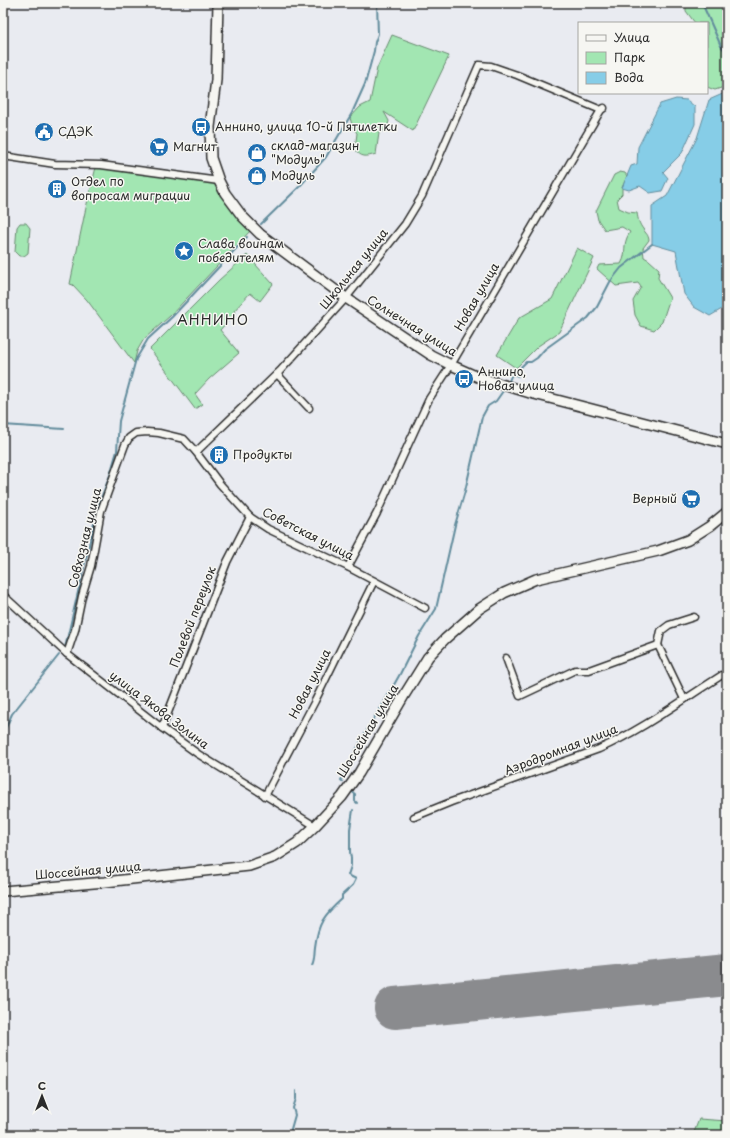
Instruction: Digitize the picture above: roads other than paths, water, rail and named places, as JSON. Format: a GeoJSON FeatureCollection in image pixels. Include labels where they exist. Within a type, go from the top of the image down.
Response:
{"type":"FeatureCollection","features":[{"type":"Feature","properties":{"kind":"main road","name":"Солнечная улица"},"geometry":{"type":"LineString","coordinates":[[218,3],[216,80],[210,127],[211,158],[219,181],[234,206],[246,221],[260,234],[346,298],[431,355],[451,365],[478,377],[530,393],[727,444]]}},
{"type":"Feature","properties":{"kind":"main road","name":"Шоссейная улица"},"geometry":{"type":"LineString","coordinates":[[3,891],[106,882],[249,866],[275,857],[297,843],[342,797],[359,773],[408,688],[428,657],[445,639],[479,609],[504,593],[536,579],[658,551],[688,540],[710,526],[727,512]]}},
{"type":"Feature","properties":{"kind":"street","name":"Школьная улица"},"geometry":{"type":"LineString","coordinates":[[196,452],[277,374],[346,298],[405,224],[422,196],[480,65],[491,66],[517,75],[603,109]]}},
{"type":"Feature","properties":{"kind":"street","name":"Новая улица"},"geometry":{"type":"LineString","coordinates":[[348,567],[377,513],[429,399],[451,365],[603,109]]}},
{"type":"Feature","properties":{"kind":"street"},"geometry":{"type":"LineString","coordinates":[[3,156],[55,164],[101,165],[219,181]]}},
{"type":"Feature","properties":{"kind":"street"},"geometry":{"type":"LineString","coordinates":[[277,374],[310,408]]}},
{"type":"Feature","properties":{"kind":"street","name":"Совхозная улица"},"geometry":{"type":"LineString","coordinates":[[67,654],[75,630],[82,596],[91,566],[101,511],[125,445],[129,438],[136,434],[146,432],[159,433],[184,439]]}},
{"type":"Feature","properties":{"kind":"street","name":"Советская улица"},"geometry":{"type":"LineString","coordinates":[[184,439],[196,452],[220,484],[250,517],[268,529],[348,567],[425,608]]}},
{"type":"Feature","properties":{"kind":"street","name":"Полевой переулок"},"geometry":{"type":"LineString","coordinates":[[162,728],[227,562],[250,517]]}},
{"type":"Feature","properties":{"kind":"street","name":"Новая улица"},"geometry":{"type":"LineString","coordinates":[[264,796],[315,701],[374,581]]}},
{"type":"Feature","properties":{"kind":"street","name":"улица Якова Золина"},"geometry":{"type":"LineString","coordinates":[[3,595],[67,654],[162,728],[198,754],[315,826]]}},
{"type":"Feature","properties":{"kind":"street"},"geometry":{"type":"LineString","coordinates":[[684,699],[658,645],[661,631],[669,624],[694,617]]}},
{"type":"Feature","properties":{"kind":"street"},"geometry":{"type":"LineString","coordinates":[[506,658],[520,696],[575,670],[589,670],[658,645]]}},
{"type":"Feature","properties":{"kind":"street","name":"Аэродромная улица"},"geometry":{"type":"LineString","coordinates":[[414,817],[451,802],[599,750],[634,732],[727,672]]}},
{"type":"Feature","properties":{"kind":"water"},"geometry":{"type":"Polygon","coordinates":[[[727,92],[727,306],[710,316],[694,307],[684,294],[676,251],[652,244],[652,206],[667,196],[697,138],[709,100],[727,92]]]}},
{"type":"Feature","properties":{"kind":"water"},"geometry":{"type":"Polygon","coordinates":[[[676,99],[687,100],[695,107],[695,124],[682,153],[663,172],[668,178],[662,191],[650,193],[640,186],[629,190],[622,188],[631,166],[637,164],[638,147],[660,104],[676,99]]]}},
{"type":"Feature","properties":{"kind":"waterway"},"geometry":{"type":"LineString","coordinates":[[261,224],[299,187],[326,157],[352,113],[365,84],[378,34],[377,3]]}},
{"type":"Feature","properties":{"kind":"waterway"},"geometry":{"type":"LineString","coordinates":[[702,3],[721,46],[727,53]]}},
{"type":"Feature","properties":{"kind":"waterway"},"geometry":{"type":"LineString","coordinates":[[65,648],[98,506],[110,475],[117,451],[119,421],[136,359],[148,339],[172,317],[247,237]]}},
{"type":"Feature","properties":{"kind":"waterway"},"geometry":{"type":"LineString","coordinates":[[509,381],[511,376],[514,374],[518,376],[520,373],[519,369],[526,362],[531,362],[537,358],[545,349],[588,318],[597,307],[610,282],[621,268],[652,244]]}},
{"type":"Feature","properties":{"kind":"waterway"},"geometry":{"type":"LineString","coordinates":[[343,782],[341,780],[351,763],[354,754],[400,674],[419,636],[436,609],[482,417],[488,406],[496,401],[503,391]]}},
{"type":"Feature","properties":{"kind":"waterway"},"geometry":{"type":"LineString","coordinates":[[3,425],[64,429]]}},
{"type":"Feature","properties":{"kind":"waterway"},"geometry":{"type":"LineString","coordinates":[[3,734],[12,714],[59,655]]}},
{"type":"Feature","properties":{"kind":"waterway"},"geometry":{"type":"LineString","coordinates":[[351,791],[355,794],[355,801],[357,803]]}},
{"type":"Feature","properties":{"kind":"waterway"},"geometry":{"type":"LineString","coordinates":[[312,965],[320,925],[326,915],[342,899],[342,895],[353,885],[356,879],[348,875],[351,866],[350,829],[353,810]]}},
{"type":"Feature","properties":{"kind":"waterway"},"geometry":{"type":"LineString","coordinates":[[291,1135],[295,1115],[293,1108],[296,1099],[296,1091]]}},
{"type":"Feature","properties":{"kind":"waterway"},"geometry":{"type":"LineString","coordinates":[[659,1135],[727,1132]]}},
{"type":"Feature","properties":{"kind":"place","name":"Аннино, улица 10-й Пятилетки"},"geometry":{"type":"Point","coordinates":[201,127]}},
{"type":"Feature","properties":{"kind":"place","name":"СДЭК"},"geometry":{"type":"Point","coordinates":[44,132]}},
{"type":"Feature","properties":{"kind":"place","name":"Магнит"},"geometry":{"type":"Point","coordinates":[159,147]}},
{"type":"Feature","properties":{"kind":"place","name":"склад-магазин \"Модуль\""},"geometry":{"type":"Point","coordinates":[257,153]}},
{"type":"Feature","properties":{"kind":"place","name":"Модуль"},"geometry":{"type":"Point","coordinates":[257,176]}},
{"type":"Feature","properties":{"kind":"place","name":"Отдел по вопросам миграции"},"geometry":{"type":"Point","coordinates":[57,189]}},
{"type":"Feature","properties":{"kind":"place","name":"Слава воинам победителям"},"geometry":{"type":"Point","coordinates":[184,251]}},
{"type":"Feature","properties":{"kind":"place","name":"Аннино, Новая улица"},"geometry":{"type":"Point","coordinates":[464,379]}},
{"type":"Feature","properties":{"kind":"place","name":"Продукты"},"geometry":{"type":"Point","coordinates":[219,455]}},
{"type":"Feature","properties":{"kind":"place","name":"Верный"},"geometry":{"type":"Point","coordinates":[691,499]}},
{"type":"Feature","properties":{"kind":"district","name":"АННИНО"},"geometry":{"type":"Point","coordinates":[213,320]}}]}
